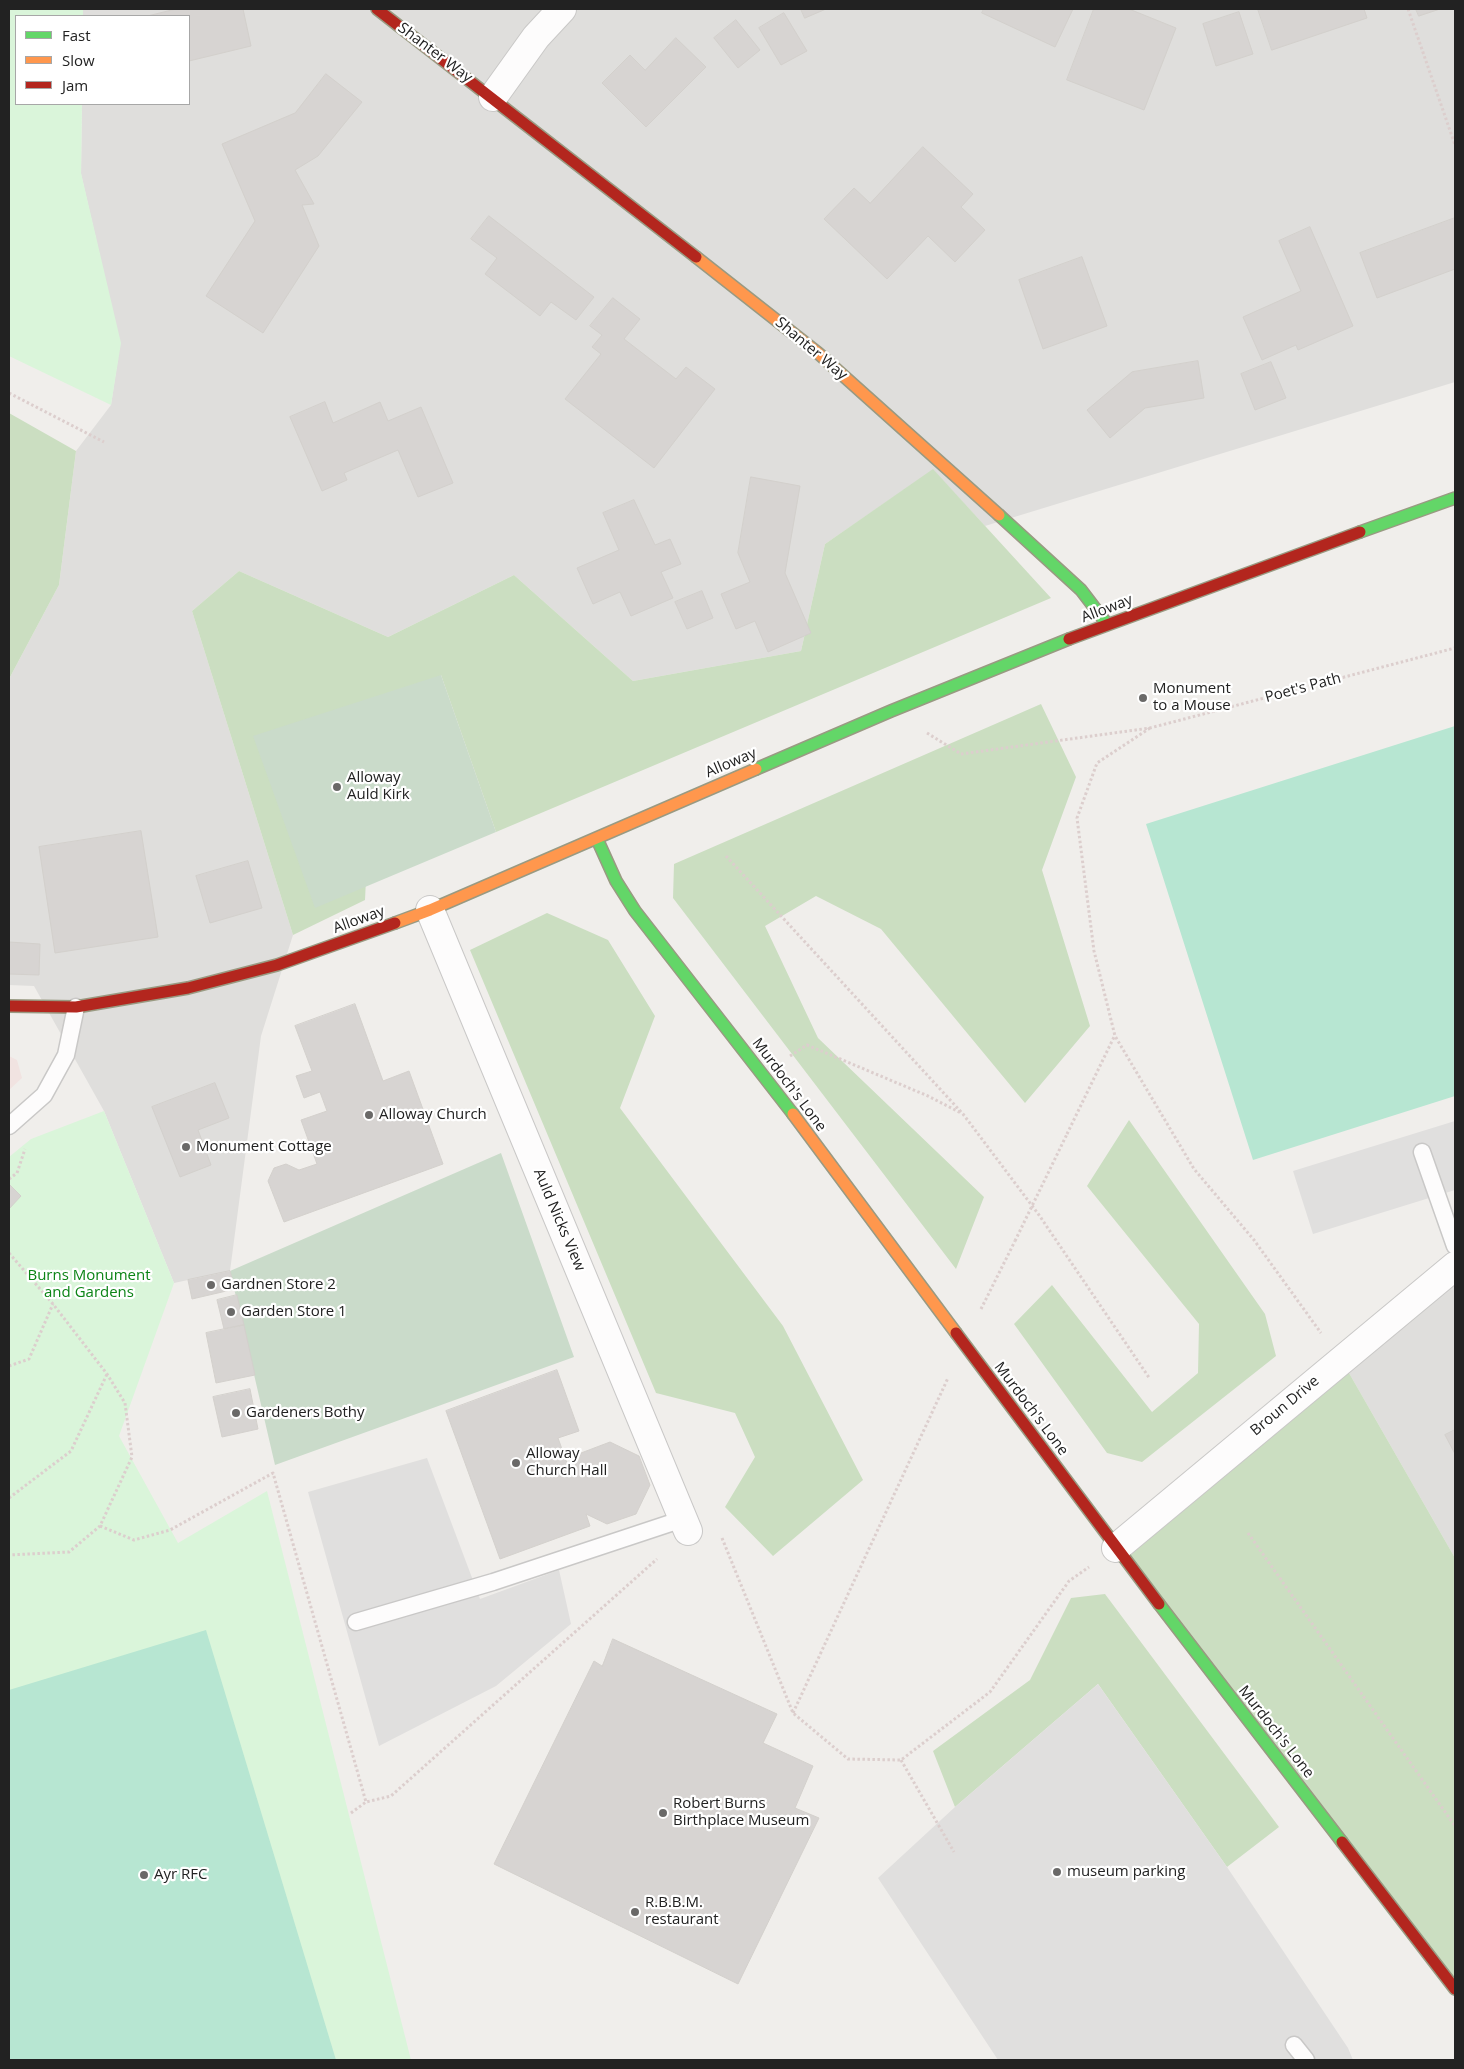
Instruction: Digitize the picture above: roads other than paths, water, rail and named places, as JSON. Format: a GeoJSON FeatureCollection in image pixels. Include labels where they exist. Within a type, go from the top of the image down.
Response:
{"type":"FeatureCollection","features":[{"type":"Feature","properties":{"kind":"street","name":"Shanter Way"},"geometry":{"type":"LineString","coordinates":[[377,9],[493,97],[818,353],[1080,590],[1107,624]]}},
{"type":"Feature","properties":{"kind":"street"},"geometry":{"type":"LineString","coordinates":[[493,97],[536,37],[562,9]]}},
{"type":"Feature","properties":{"kind":"street","name":"Alloway"},"geometry":{"type":"LineString","coordinates":[[9,1006],[76,1007],[188,988],[277,965],[430,910],[891,711],[1107,624],[1455,498]]}},
{"type":"Feature","properties":{"kind":"street","name":"Murdoch's Lone"},"geometry":{"type":"LineString","coordinates":[[597,839],[616,881],[636,911],[763,1074],[1116,1548],[1455,1989]]}},
{"type":"Feature","properties":{"kind":"street","name":"Auld Nicks View"},"geometry":{"type":"LineString","coordinates":[[430,910],[686,1525]]}},
{"type":"Feature","properties":{"kind":"street","name":"Broun Drive"},"geometry":{"type":"LineString","coordinates":[[1116,1548],[1455,1266]]}},
{"type":"Feature","properties":{"kind":"lane"},"geometry":{"type":"LineString","coordinates":[[9,1126],[44,1094],[66,1055],[76,1007]]}},
{"type":"Feature","properties":{"kind":"lane"},"geometry":{"type":"LineString","coordinates":[[1422,1152],[1455,1246]]}},
{"type":"Feature","properties":{"kind":"lane"},"geometry":{"type":"LineString","coordinates":[[356,1622],[686,1525]]}},
{"type":"Feature","properties":{"kind":"lane"},"geometry":{"type":"LineString","coordinates":[[1294,2045],[1306,2060]]}},
{"type":"Feature","properties":{"kind":"place","name":"Monument to a Mouse"},"geometry":{"type":"Point","coordinates":[1143,698]}},
{"type":"Feature","properties":{"kind":"place","name":"Alloway Auld Kirk"},"geometry":{"type":"Point","coordinates":[337,787]}},
{"type":"Feature","properties":{"kind":"place","name":"Alloway Church"},"geometry":{"type":"Point","coordinates":[369,1115]}},
{"type":"Feature","properties":{"kind":"place","name":"Monument Cottage"},"geometry":{"type":"Point","coordinates":[186,1147]}},
{"type":"Feature","properties":{"kind":"place","name":"Gardnen Store 2"},"geometry":{"type":"Point","coordinates":[211,1285]}},
{"type":"Feature","properties":{"kind":"place","name":"Garden Store 1"},"geometry":{"type":"Point","coordinates":[231,1312]}},
{"type":"Feature","properties":{"kind":"place","name":"Gardeners Bothy"},"geometry":{"type":"Point","coordinates":[236,1413]}},
{"type":"Feature","properties":{"kind":"place","name":"Alloway Church Hall"},"geometry":{"type":"Point","coordinates":[516,1463]}},
{"type":"Feature","properties":{"kind":"place","name":"Robert Burns Birthplace Museum"},"geometry":{"type":"Point","coordinates":[663,1813]}},
{"type":"Feature","properties":{"kind":"place","name":"museum parking"},"geometry":{"type":"Point","coordinates":[1057,1872]}},
{"type":"Feature","properties":{"kind":"place","name":"Ayr RFC"},"geometry":{"type":"Point","coordinates":[144,1875]}},
{"type":"Feature","properties":{"kind":"place","name":"R.B.B.M. restaurant"},"geometry":{"type":"Point","coordinates":[635,1912]}},
{"type":"Feature","properties":{"kind":"park label","name":"Burns Monument and Gardens"},"geometry":{"type":"Point","coordinates":[89,1284]}}]}
